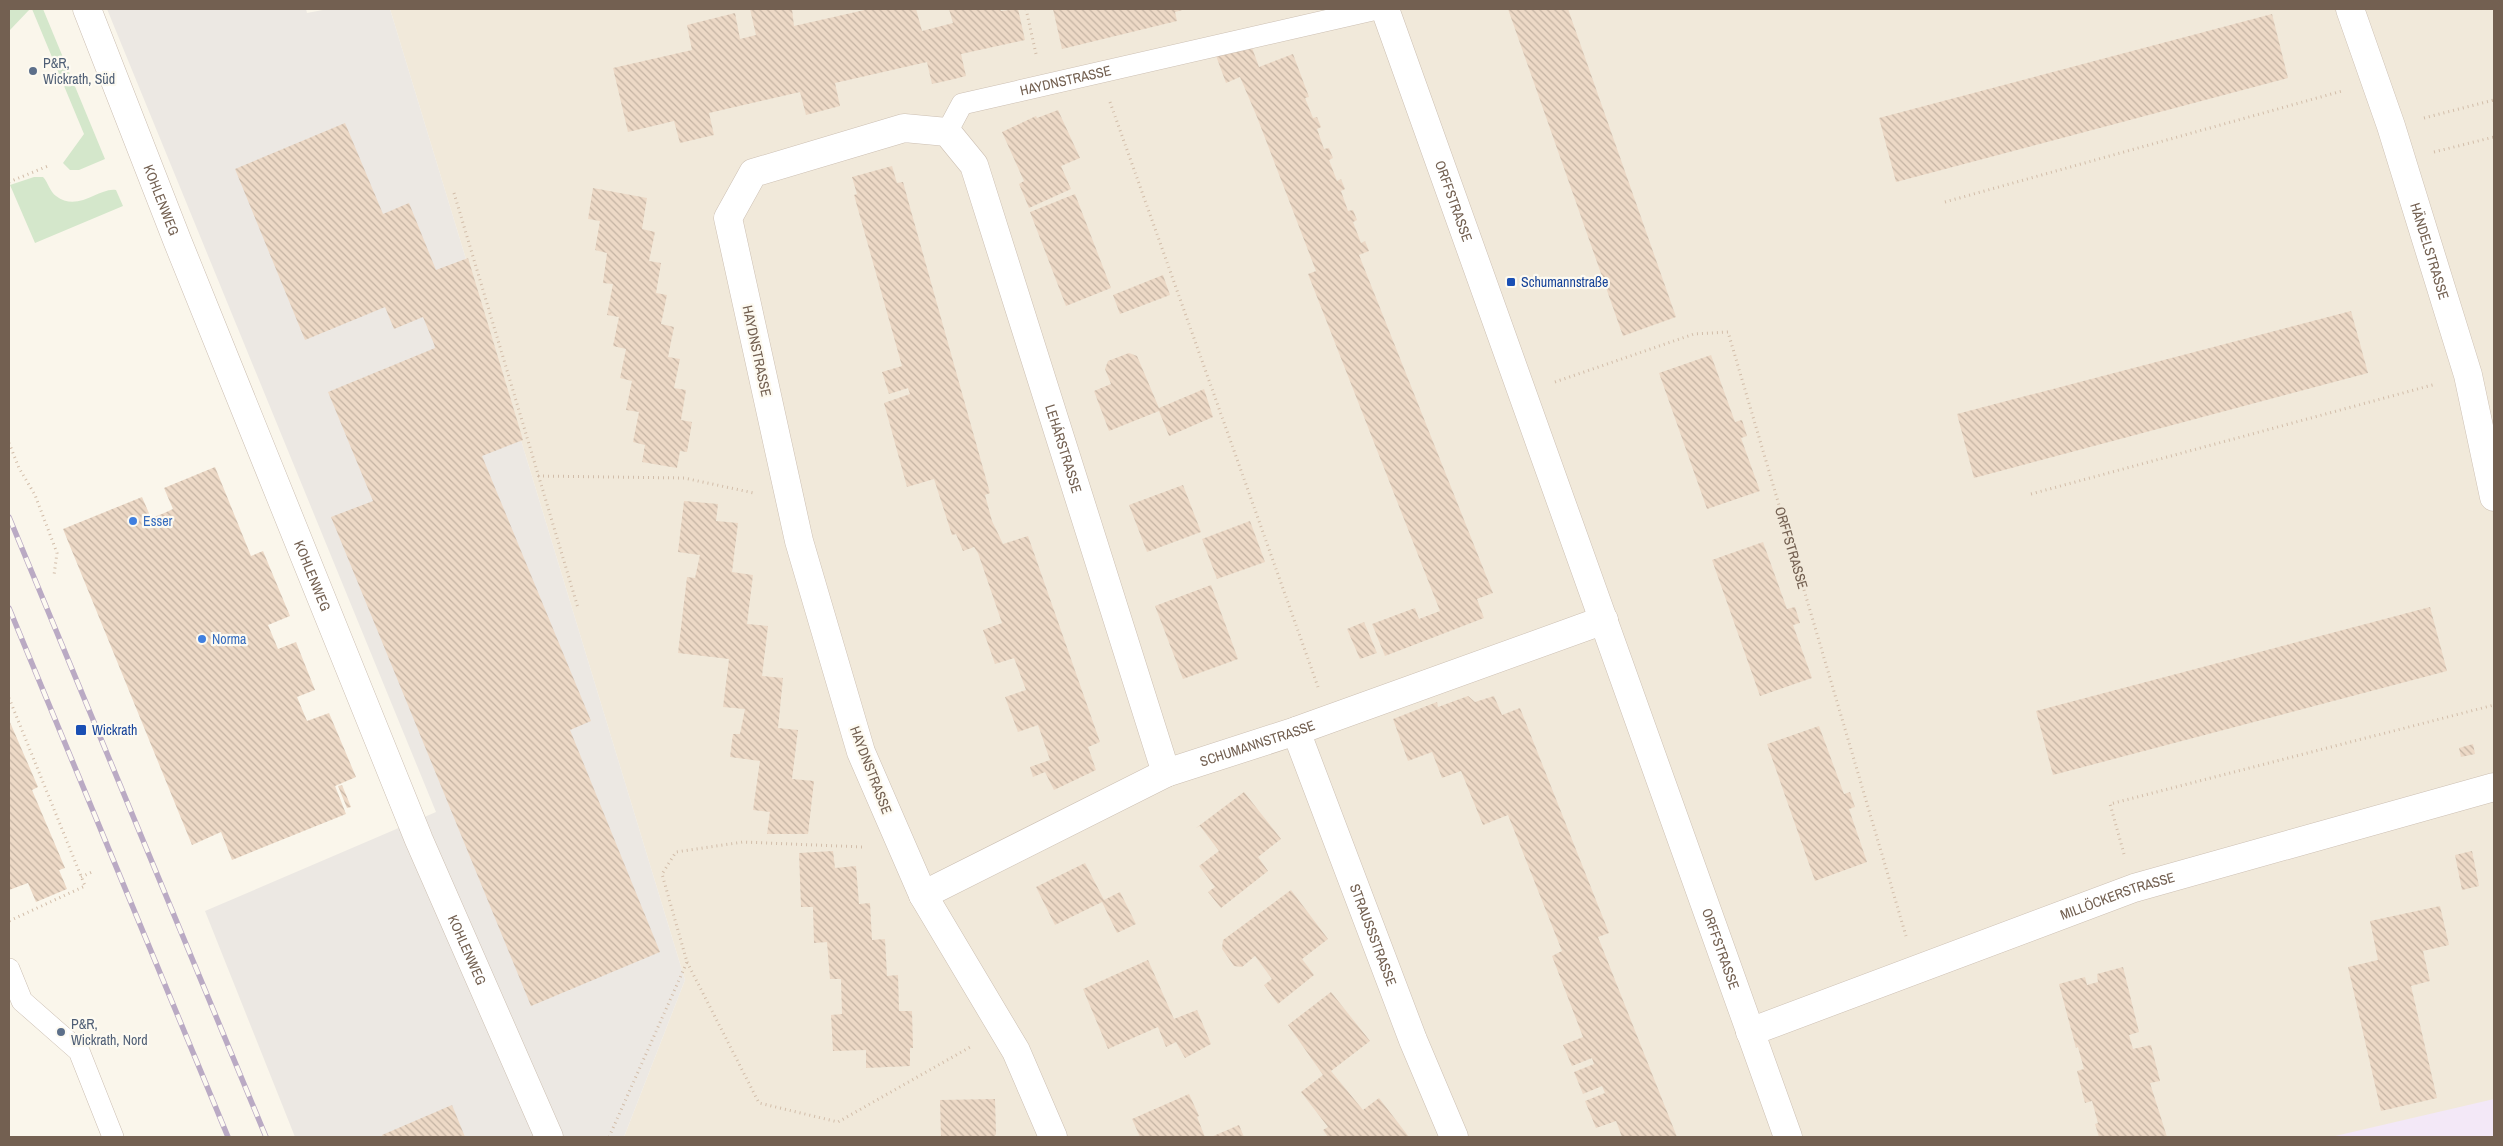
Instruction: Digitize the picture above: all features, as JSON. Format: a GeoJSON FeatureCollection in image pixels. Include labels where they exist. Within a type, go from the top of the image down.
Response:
{"type":"FeatureCollection","features":[{"type":"Feature","properties":{"kind":"street","name":"KOHLENWEG"},"geometry":{"type":"LineString","coordinates":[[87,9],[177,240],[419,840],[549,1137]]}},
{"type":"Feature","properties":{"kind":"street","name":"ORFFSTRASSE"},"geometry":{"type":"LineString","coordinates":[[1385,9],[1788,1137]]}},
{"type":"Feature","properties":{"kind":"street","name":"HÄNDELSTRASSE"},"geometry":{"type":"LineString","coordinates":[[2350,9],[2392,126],[2468,375],[2494,498]]}},
{"type":"Feature","properties":{"kind":"street","name":"HAYDNSTRASSE"},"geometry":{"type":"LineString","coordinates":[[947,132],[904,128],[753,173],[728,218],[799,541],[861,752],[923,895],[1016,1051],[1053,1137]]}},
{"type":"Feature","properties":{"kind":"street","name":"LEHÁRSTRASSE"},"geometry":{"type":"LineString","coordinates":[[947,132],[974,165],[1166,773]]}},
{"type":"Feature","properties":{"kind":"street","name":"SCHUMANNSTRASSE"},"geometry":{"type":"LineString","coordinates":[[923,895],[1166,773],[1296,731],[1604,620]]}},
{"type":"Feature","properties":{"kind":"street","name":"STRAUSSSTRASSE"},"geometry":{"type":"LineString","coordinates":[[1296,731],[1414,1040],[1454,1137]]}},
{"type":"Feature","properties":{"kind":"street","name":"MILLÖCKERSTRASSE"},"geometry":{"type":"LineString","coordinates":[[1750,1032],[2134,888],[2494,787]]}},
{"type":"Feature","properties":{"kind":"lane","name":"HAYDNSTRASSE"},"geometry":{"type":"LineString","coordinates":[[947,132],[962,104],[1377,9]]}},
{"type":"Feature","properties":{"kind":"lane"},"geometry":{"type":"LineString","coordinates":[[9,970],[22,1001],[79,1051],[113,1137]]}},
{"type":"Feature","properties":{"kind":"path"},"geometry":{"type":"LineString","coordinates":[[1026,9],[1044,86]]}},
{"type":"Feature","properties":{"kind":"path"},"geometry":{"type":"LineString","coordinates":[[1100,73],[1329,718]]}},
{"type":"Feature","properties":{"kind":"path"},"geometry":{"type":"LineString","coordinates":[[1945,202],[2376,81]]}},
{"type":"Feature","properties":{"kind":"path"},"geometry":{"type":"LineString","coordinates":[[2392,126],[2494,100]]}},
{"type":"Feature","properties":{"kind":"path"},"geometry":{"type":"LineString","coordinates":[[2402,160],[2494,137]]}},
{"type":"Feature","properties":{"kind":"path"},"geometry":{"type":"LineString","coordinates":[[9,182],[48,166]]}},
{"type":"Feature","properties":{"kind":"path"},"geometry":{"type":"LineString","coordinates":[[454,193],[578,608]]}},
{"type":"Feature","properties":{"kind":"path","name":"ORFFSTRASSE"},"geometry":{"type":"LineString","coordinates":[[1523,392],[1694,334],[1728,332],[1915,969]]}},
{"type":"Feature","properties":{"kind":"path"},"geometry":{"type":"LineString","coordinates":[[2031,494],[2468,375]]}},
{"type":"Feature","properties":{"kind":"path"},"geometry":{"type":"LineString","coordinates":[[9,442],[19,468],[34,495],[57,553],[54,575]]}},
{"type":"Feature","properties":{"kind":"path"},"geometry":{"type":"LineString","coordinates":[[538,476],[684,478],[790,501]]}},
{"type":"Feature","properties":{"kind":"path"},"geometry":{"type":"LineString","coordinates":[[9,698],[85,886],[9,920]]}},
{"type":"Feature","properties":{"kind":"path"},"geometry":{"type":"LineString","coordinates":[[2134,888],[2110,804],[2494,704]]}},
{"type":"Feature","properties":{"kind":"path"},"geometry":{"type":"LineString","coordinates":[[903,849],[743,842],[676,852],[662,874],[687,962],[759,1103],[838,1122],[1002,1028]]}},
{"type":"Feature","properties":{"kind":"path"},"geometry":{"type":"LineString","coordinates":[[81,877],[92,872]]}},
{"type":"Feature","properties":{"kind":"path"},"geometry":{"type":"LineString","coordinates":[[609,1137],[687,962]]}},
{"type":"Feature","properties":{"kind":"shaded area"},"geometry":{"type":"Polygon","coordinates":[[[107,9],[306,9],[307,13],[328,9],[390,9],[685,980],[624,1137],[295,1137],[205,911],[436,812],[107,9]]]}},
{"type":"Feature","properties":{"kind":"shaded area"},"geometry":{"type":"Polygon","coordinates":[[[390,9],[2494,9],[2494,1137],[624,1137],[685,980],[390,9]]]}},
{"type":"Feature","properties":{"kind":"shaded area"},"geometry":{"type":"Polygon","coordinates":[[[2494,1099],[2494,1137],[2331,1137],[2494,1099]]]}},
{"type":"Feature","properties":{"kind":"green space"},"geometry":{"type":"Polygon","coordinates":[[[9,9],[30,9],[10,30],[9,29],[9,9]]]}},
{"type":"Feature","properties":{"kind":"green space"},"geometry":{"type":"Polygon","coordinates":[[[32,9],[43,9],[105,159],[79,170],[70,170],[63,163],[84,134],[32,9]]]}},
{"type":"Feature","properties":{"kind":"green space"},"geometry":{"type":"Polygon","coordinates":[[[34,177],[43,177],[56,196],[72,202],[80,201],[109,190],[116,190],[123,206],[35,243],[10,185],[34,177]]]}},
{"type":"Feature","properties":{"kind":"building"},"geometry":{"type":"Polygon","coordinates":[[[750,9],[792,9],[794,26],[869,9],[916,9],[922,31],[953,23],[949,9],[1000,9],[1001,11],[1018,9],[1025,40],[961,54],[966,76],[950,80],[932,84],[927,62],[835,83],[840,106],[806,115],[800,92],[709,113],[714,135],[680,143],[674,121],[628,132],[613,68],[692,50],[687,25],[735,13],[740,39],[756,35],[750,9]]]}},
{"type":"Feature","properties":{"kind":"building"},"geometry":{"type":"Polygon","coordinates":[[[1053,9],[1186,9],[1175,12],[1177,21],[1062,49],[1053,9]]]}},
{"type":"Feature","properties":{"kind":"building"},"geometry":{"type":"Polygon","coordinates":[[[1508,9],[1568,9],[1676,317],[1623,336],[1508,9]]]}},
{"type":"Feature","properties":{"kind":"building"},"geometry":{"type":"Polygon","coordinates":[[[2272,14],[2288,78],[1896,182],[1879,118],[2272,14]]]}},
{"type":"Feature","properties":{"kind":"building"},"geometry":{"type":"Polygon","coordinates":[[[1251,45],[1259,67],[1293,54],[1309,97],[1305,98],[1313,118],[1317,117],[1321,127],[1317,129],[1324,149],[1329,148],[1333,158],[1329,160],[1337,181],[1341,179],[1345,189],[1341,191],[1348,211],[1353,210],[1357,220],[1353,222],[1361,243],[1365,241],[1369,251],[1359,255],[1493,593],[1477,599],[1484,618],[1385,656],[1372,624],[1415,608],[1419,619],[1440,611],[1308,274],[1316,271],[1257,117],[1240,77],[1226,83],[1215,53],[1251,45]]]}},
{"type":"Feature","properties":{"kind":"building"},"geometry":{"type":"Polygon","coordinates":[[[1058,110],[1080,158],[1061,166],[1071,189],[1029,208],[1019,184],[1024,181],[1002,132],[1036,116],[1037,118],[1058,110]]]}},
{"type":"Feature","properties":{"kind":"building"},"geometry":{"type":"Polygon","coordinates":[[[345,123],[383,214],[409,203],[436,270],[468,258],[523,440],[482,456],[591,721],[570,730],[660,952],[531,1006],[331,517],[373,501],[328,392],[435,348],[434,344],[423,317],[394,329],[385,307],[305,340],[235,169],[345,123]]]}},
{"type":"Feature","properties":{"kind":"building"},"geometry":{"type":"Polygon","coordinates":[[[892,166],[897,183],[903,182],[990,493],[985,495],[992,521],[1003,544],[1028,536],[1100,742],[1088,747],[1096,770],[1054,790],[1045,772],[1033,777],[1030,767],[1050,760],[1038,725],[1018,732],[1005,697],[1026,690],[1014,658],[995,664],[983,630],[1002,623],[978,553],[974,547],[963,551],[956,534],[952,535],[934,479],[907,487],[884,403],[910,394],[908,388],[889,394],[882,372],[902,366],[854,195],[857,194],[852,177],[892,166]]]}},
{"type":"Feature","properties":{"kind":"building"},"geometry":{"type":"Polygon","coordinates":[[[593,188],[647,198],[642,229],[655,232],[649,261],[661,263],[656,293],[667,295],[661,324],[674,327],[668,357],[680,359],[674,388],[686,390],[681,420],[692,422],[687,452],[680,451],[677,468],[642,462],[645,445],[633,442],[639,412],[626,410],[632,381],[620,378],[626,349],[613,346],[619,317],[607,315],[613,284],[603,283],[607,253],[595,250],[600,221],[588,219],[593,188]]]}},
{"type":"Feature","properties":{"kind":"building"},"geometry":{"type":"Polygon","coordinates":[[[1075,194],[1111,288],[1066,306],[1030,212],[1075,194]]]}},
{"type":"Feature","properties":{"kind":"building"},"geometry":{"type":"Polygon","coordinates":[[[1163,275],[1170,295],[1120,314],[1113,295],[1163,275]]]}},
{"type":"Feature","properties":{"kind":"building"},"geometry":{"type":"Polygon","coordinates":[[[2351,311],[2368,373],[1974,478],[1957,414],[2351,311]]]}},
{"type":"Feature","properties":{"kind":"building"},"geometry":{"type":"Polygon","coordinates":[[[1129,353],[1137,356],[1159,408],[1204,389],[1213,417],[1169,436],[1159,411],[1109,431],[1094,391],[1111,384],[1105,369],[1108,361],[1129,353]]]}},
{"type":"Feature","properties":{"kind":"building"},"geometry":{"type":"Polygon","coordinates":[[[1711,355],[1735,422],[1742,420],[1747,436],[1741,438],[1760,491],[1707,509],[1659,373],[1711,355]]]}},
{"type":"Feature","properties":{"kind":"building"},"geometry":{"type":"Polygon","coordinates":[[[215,467],[251,556],[263,551],[290,616],[268,625],[278,649],[296,642],[315,690],[297,697],[307,721],[329,713],[356,777],[335,786],[346,814],[232,860],[221,832],[192,845],[63,529],[142,497],[151,518],[162,514],[173,509],[164,488],[215,467]]]}},
{"type":"Feature","properties":{"kind":"building"},"geometry":{"type":"Polygon","coordinates":[[[1183,485],[1201,532],[1147,552],[1129,505],[1183,485]]]}},
{"type":"Feature","properties":{"kind":"building"},"geometry":{"type":"Polygon","coordinates":[[[684,501],[718,504],[716,521],[738,523],[732,572],[753,575],[747,624],[768,626],[762,676],[783,678],[778,728],[798,730],[792,779],[814,781],[808,834],[767,834],[770,812],[753,810],[760,761],[730,757],[733,734],[740,734],[745,709],[723,707],[729,659],[678,653],[687,577],[695,578],[700,555],[678,552],[684,501]]]}},
{"type":"Feature","properties":{"kind":"building"},"geometry":{"type":"Polygon","coordinates":[[[1250,521],[1265,562],[1217,579],[1202,539],[1250,521]]]}},
{"type":"Feature","properties":{"kind":"building"},"geometry":{"type":"Polygon","coordinates":[[[1763,542],[1787,609],[1795,607],[1800,623],[1793,625],[1812,678],[1760,696],[1712,560],[1763,542]]]}},
{"type":"Feature","properties":{"kind":"building"},"geometry":{"type":"Polygon","coordinates":[[[1211,585],[1238,659],[1183,679],[1155,606],[1211,585]]]}},
{"type":"Feature","properties":{"kind":"building"},"geometry":{"type":"Polygon","coordinates":[[[2430,607],[2447,671],[2053,775],[2036,711],[2430,607]]]}},
{"type":"Feature","properties":{"kind":"building"},"geometry":{"type":"Polygon","coordinates":[[[1364,622],[1377,653],[1360,659],[1347,629],[1364,622]]]}},
{"type":"Feature","properties":{"kind":"building"},"geometry":{"type":"Polygon","coordinates":[[[1468,696],[1475,702],[1494,696],[1502,715],[1520,708],[1609,933],[1598,937],[1677,1137],[1622,1137],[1616,1121],[1596,1128],[1585,1101],[1605,1093],[1602,1086],[1583,1094],[1574,1072],[1594,1064],[1592,1058],[1572,1066],[1563,1045],[1583,1037],[1552,956],[1562,951],[1508,815],[1483,825],[1461,771],[1442,778],[1432,752],[1408,761],[1393,719],[1437,702],[1438,707],[1468,696]]]}},
{"type":"Feature","properties":{"kind":"building"},"geometry":{"type":"Polygon","coordinates":[[[9,720],[38,787],[32,790],[65,868],[59,870],[67,889],[36,902],[28,883],[9,890],[9,720]]]}},
{"type":"Feature","properties":{"kind":"building"},"geometry":{"type":"Polygon","coordinates":[[[1819,726],[1844,794],[1850,792],[1855,807],[1849,809],[1867,862],[1815,881],[1767,744],[1819,726]]]}},
{"type":"Feature","properties":{"kind":"building"},"geometry":{"type":"Polygon","coordinates":[[[2473,744],[2475,754],[2461,757],[2459,748],[2473,744]]]}},
{"type":"Feature","properties":{"kind":"building"},"geometry":{"type":"Polygon","coordinates":[[[342,785],[351,807],[347,808],[338,786],[342,785]]]}},
{"type":"Feature","properties":{"kind":"building"},"geometry":{"type":"Polygon","coordinates":[[[1244,792],[1281,839],[1258,857],[1268,871],[1221,908],[1208,892],[1215,887],[1199,866],[1219,851],[1200,826],[1196,828],[1244,792]]]}},
{"type":"Feature","properties":{"kind":"building"},"geometry":{"type":"Polygon","coordinates":[[[833,851],[835,868],[856,866],[859,904],[870,903],[872,940],[885,939],[887,976],[898,975],[899,1011],[912,1011],[913,1048],[910,1048],[910,1066],[866,1068],[866,1050],[833,1051],[831,1015],[842,1014],[841,979],[830,979],[827,942],[814,943],[813,907],[801,907],[799,853],[833,851]]]}},
{"type":"Feature","properties":{"kind":"building"},"geometry":{"type":"Polygon","coordinates":[[[2472,851],[2479,886],[2462,890],[2455,855],[2472,851]]]}},
{"type":"Feature","properties":{"kind":"building"},"geometry":{"type":"Polygon","coordinates":[[[1085,863],[1104,900],[1120,892],[1136,924],[1117,933],[1102,902],[1055,925],[1036,887],[1085,863]]]}},
{"type":"Feature","properties":{"kind":"building"},"geometry":{"type":"Polygon","coordinates":[[[1291,890],[1328,939],[1302,959],[1314,975],[1278,1004],[1264,985],[1272,979],[1255,956],[1242,967],[1234,966],[1222,949],[1223,940],[1291,890]]]}},
{"type":"Feature","properties":{"kind":"building"},"geometry":{"type":"Polygon","coordinates":[[[2440,906],[2449,945],[2423,951],[2430,981],[2411,986],[2437,1098],[2381,1111],[2348,967],[2378,960],[2370,921],[2440,906]]]}},
{"type":"Feature","properties":{"kind":"building"},"geometry":{"type":"Polygon","coordinates":[[[1148,960],[1174,1019],[1197,1010],[1211,1044],[1185,1058],[1176,1042],[1166,1047],[1158,1027],[1108,1049],[1083,989],[1148,960]]]}},
{"type":"Feature","properties":{"kind":"building"},"geometry":{"type":"Polygon","coordinates":[[[2123,967],[2139,1032],[2129,1035],[2133,1049],[2151,1045],[2160,1081],[2150,1083],[2167,1137],[2099,1137],[2095,1124],[2098,1123],[2092,1101],[2085,1103],[2077,1071],[2084,1069],[2078,1047],[2076,1048],[2059,984],[2085,977],[2087,985],[2098,982],[2097,974],[2123,967]]]}},
{"type":"Feature","properties":{"kind":"building"},"geometry":{"type":"Polygon","coordinates":[[[1331,992],[1370,1041],[1331,1071],[1363,1110],[1379,1098],[1409,1137],[1328,1137],[1323,1130],[1328,1127],[1301,1092],[1323,1075],[1288,1025],[1331,992]]]}},
{"type":"Feature","properties":{"kind":"building"},"geometry":{"type":"Polygon","coordinates":[[[1189,1094],[1199,1116],[1197,1117],[1205,1137],[1140,1137],[1132,1119],[1189,1094]]]}},
{"type":"Feature","properties":{"kind":"building"},"geometry":{"type":"Polygon","coordinates":[[[995,1099],[996,1134],[994,1137],[941,1137],[940,1100],[995,1099]]]}},
{"type":"Feature","properties":{"kind":"building"},"geometry":{"type":"Polygon","coordinates":[[[452,1105],[465,1137],[383,1137],[382,1135],[452,1105]]]}},
{"type":"Feature","properties":{"kind":"building"},"geometry":{"type":"Polygon","coordinates":[[[1239,1125],[1244,1137],[1211,1137],[1239,1125]]]}},
{"type":"Feature","properties":{"kind":"railway"},"geometry":{"type":"LineString","coordinates":[[9,517],[266,1137]]}},
{"type":"Feature","properties":{"kind":"railway"},"geometry":{"type":"LineString","coordinates":[[9,608],[228,1137]]}},
{"type":"Feature","properties":{"kind":"place","name":"P&R, Wickrath, Süd"},"geometry":{"type":"Point","coordinates":[33,71]}},
{"type":"Feature","properties":{"kind":"place","name":"Schumannstraße"},"geometry":{"type":"Point","coordinates":[1511,282]}},
{"type":"Feature","properties":{"kind":"place","name":"Esser"},"geometry":{"type":"Point","coordinates":[133,521]}},
{"type":"Feature","properties":{"kind":"place","name":"Norma"},"geometry":{"type":"Point","coordinates":[202,639]}},
{"type":"Feature","properties":{"kind":"place","name":"Wickrath"},"geometry":{"type":"Point","coordinates":[81,730]}},
{"type":"Feature","properties":{"kind":"place","name":"P&R, Wickrath, Nord"},"geometry":{"type":"Point","coordinates":[61,1032]}}]}
